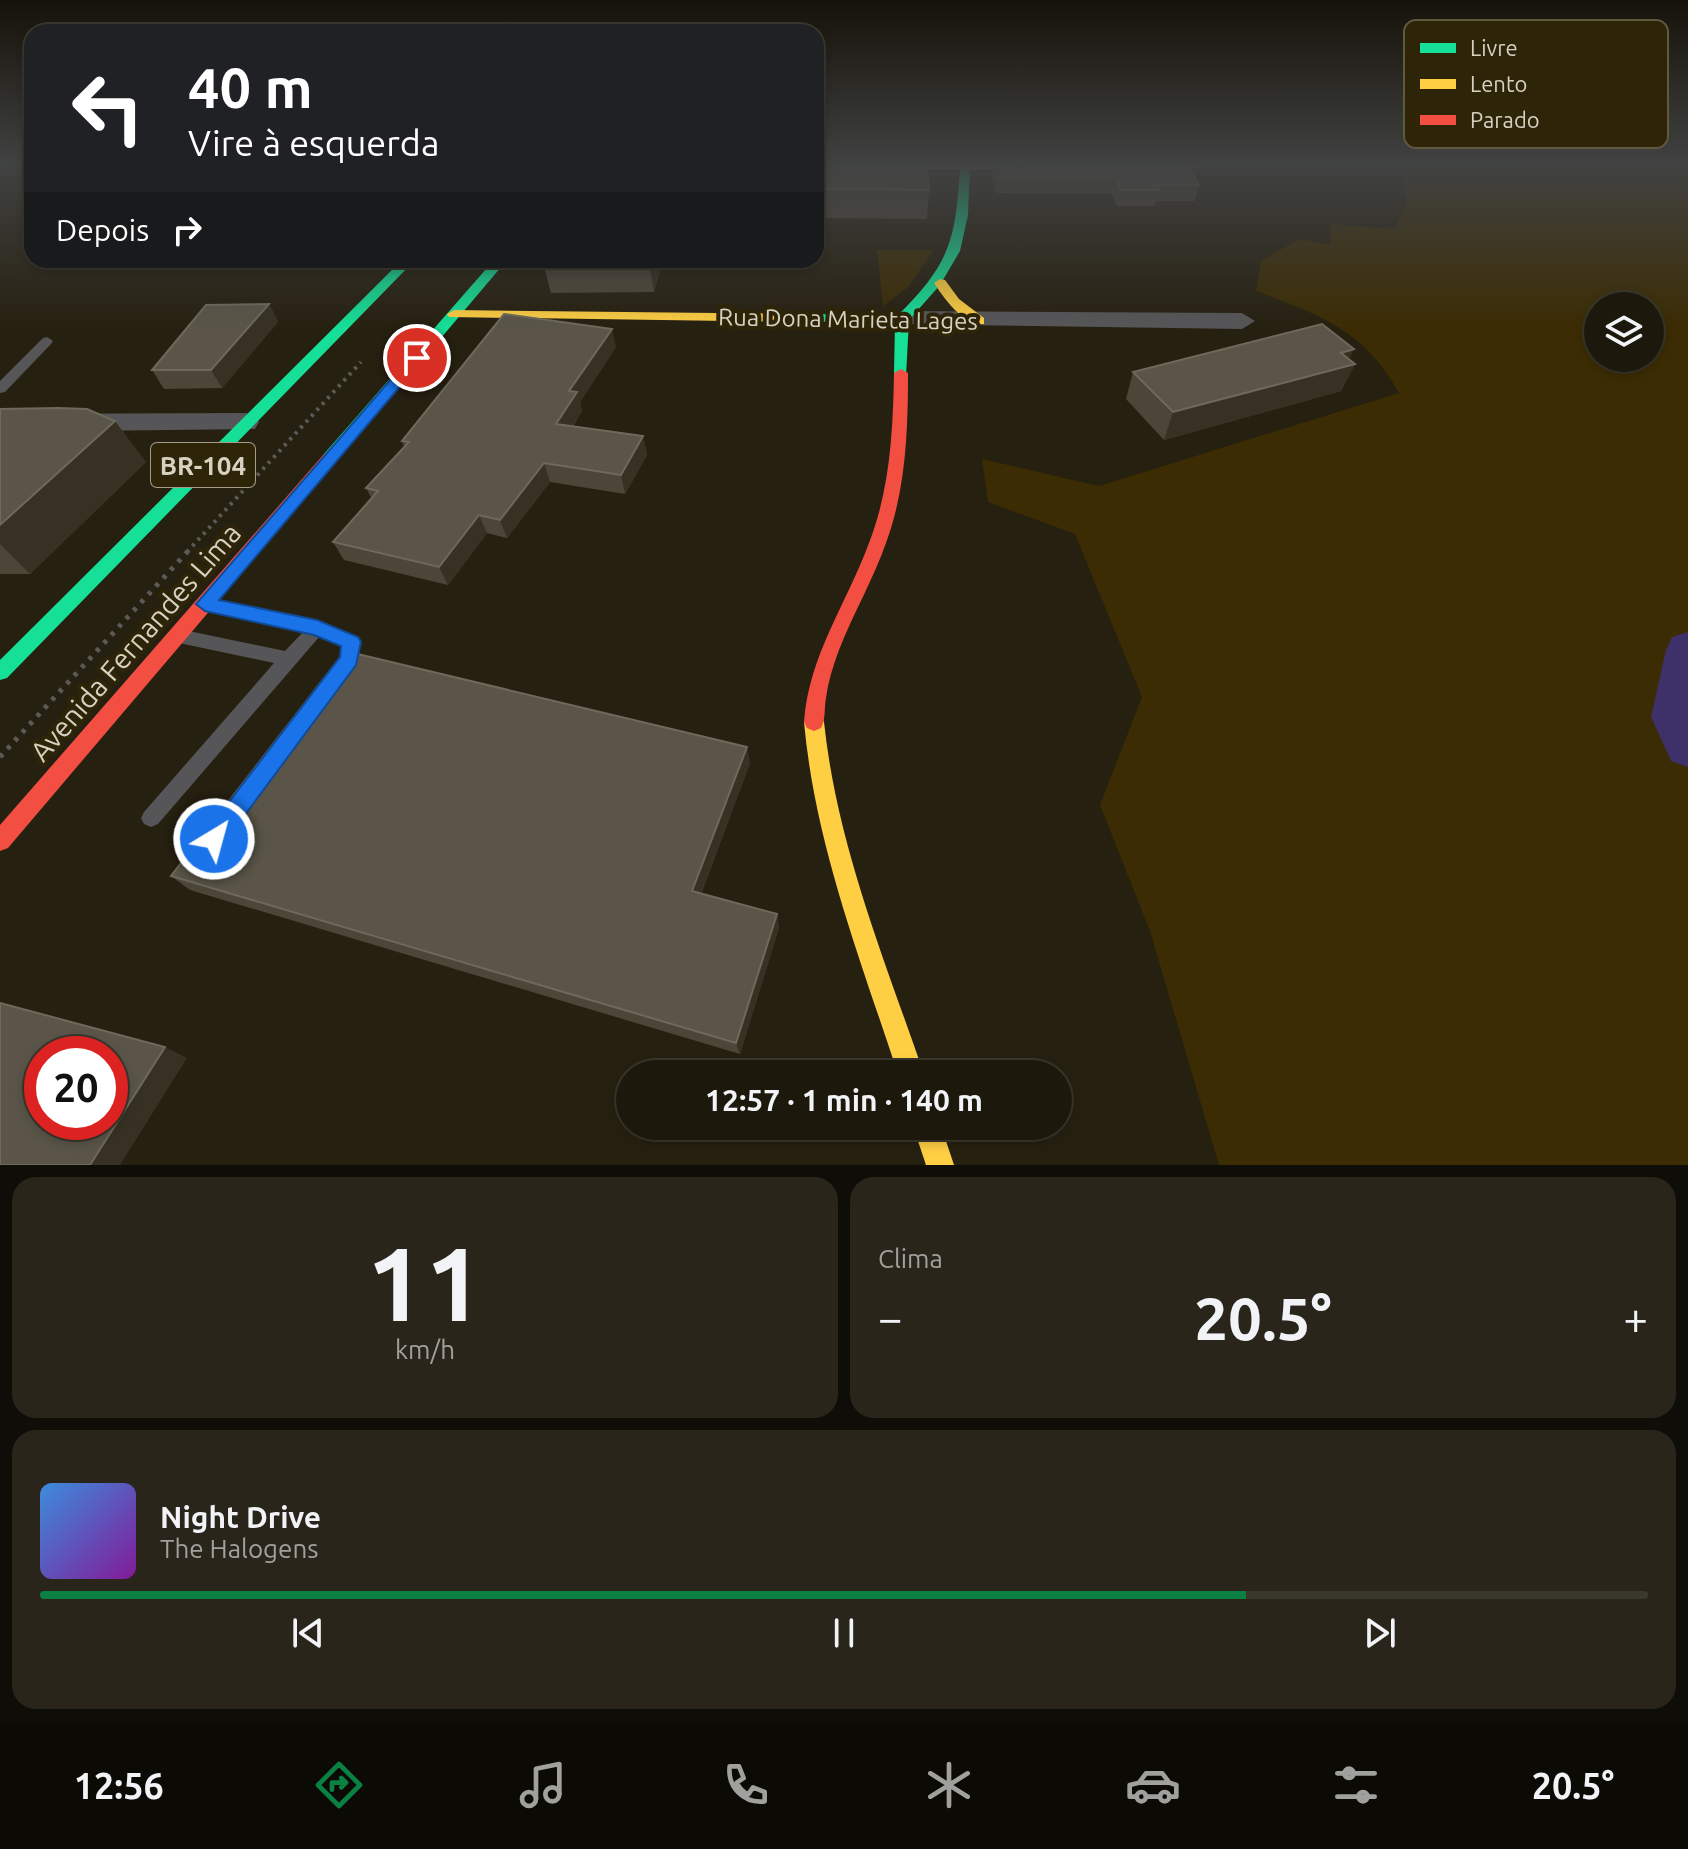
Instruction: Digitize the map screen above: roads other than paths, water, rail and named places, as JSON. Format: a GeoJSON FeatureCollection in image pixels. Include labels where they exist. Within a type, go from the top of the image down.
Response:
{"type":"FeatureCollection","features":[{"type":"Feature","properties":{"kind":"main road"},"geometry":{"type":"LineString","coordinates":[[906,1060],[842,861],[815,747],[814,721],[821,668],[844,609],[884,527],[893,487],[899,439],[902,319],[940,283],[959,252],[963,219]]}},
{"type":"Feature","properties":{"kind":"main road","name":"BR-104"},"geometry":{"type":"LineString","coordinates":[[0,672],[401,268]]}},
{"type":"Feature","properties":{"kind":"main road","name":"Avenida Fernandes Lima"},"geometry":{"type":"LineString","coordinates":[[0,841],[494,268]]}},
{"type":"Feature","properties":{"kind":"main road"},"geometry":{"type":"LineString","coordinates":[[940,283],[954,302],[979,321]]}},
{"type":"Feature","properties":{"kind":"main road","name":"Rua Dona Marieta Lages"},"geometry":{"type":"LineString","coordinates":[[454,314],[902,319]]}},
{"type":"Feature","properties":{"kind":"main road"},"geometry":{"type":"LineString","coordinates":[[932,1140],[940,1165]]}},
{"type":"Feature","properties":{"kind":"street","name":"Rua Dona Marieta Lages"},"geometry":{"type":"LineString","coordinates":[[902,319],[1242,321]]}},
{"type":"Feature","properties":{"kind":"street"},"geometry":{"type":"LineString","coordinates":[[0,423],[245,422]]}},
{"type":"Feature","properties":{"kind":"lane"},"geometry":{"type":"LineString","coordinates":[[0,389],[47,341]]}},
{"type":"Feature","properties":{"kind":"lane"},"geometry":{"type":"LineString","coordinates":[[205,604],[317,628],[352,642],[350,659],[331,683]]}},
{"type":"Feature","properties":{"kind":"lane"},"geometry":{"type":"LineString","coordinates":[[151,818],[317,628]]}},
{"type":"Feature","properties":{"kind":"lane"},"geometry":{"type":"LineString","coordinates":[[177,635],[288,659]]}},
{"type":"Feature","properties":{"kind":"waterway"},"geometry":{"type":"LineString","coordinates":[[1688,650],[1675,717],[1688,746]]}}]}
